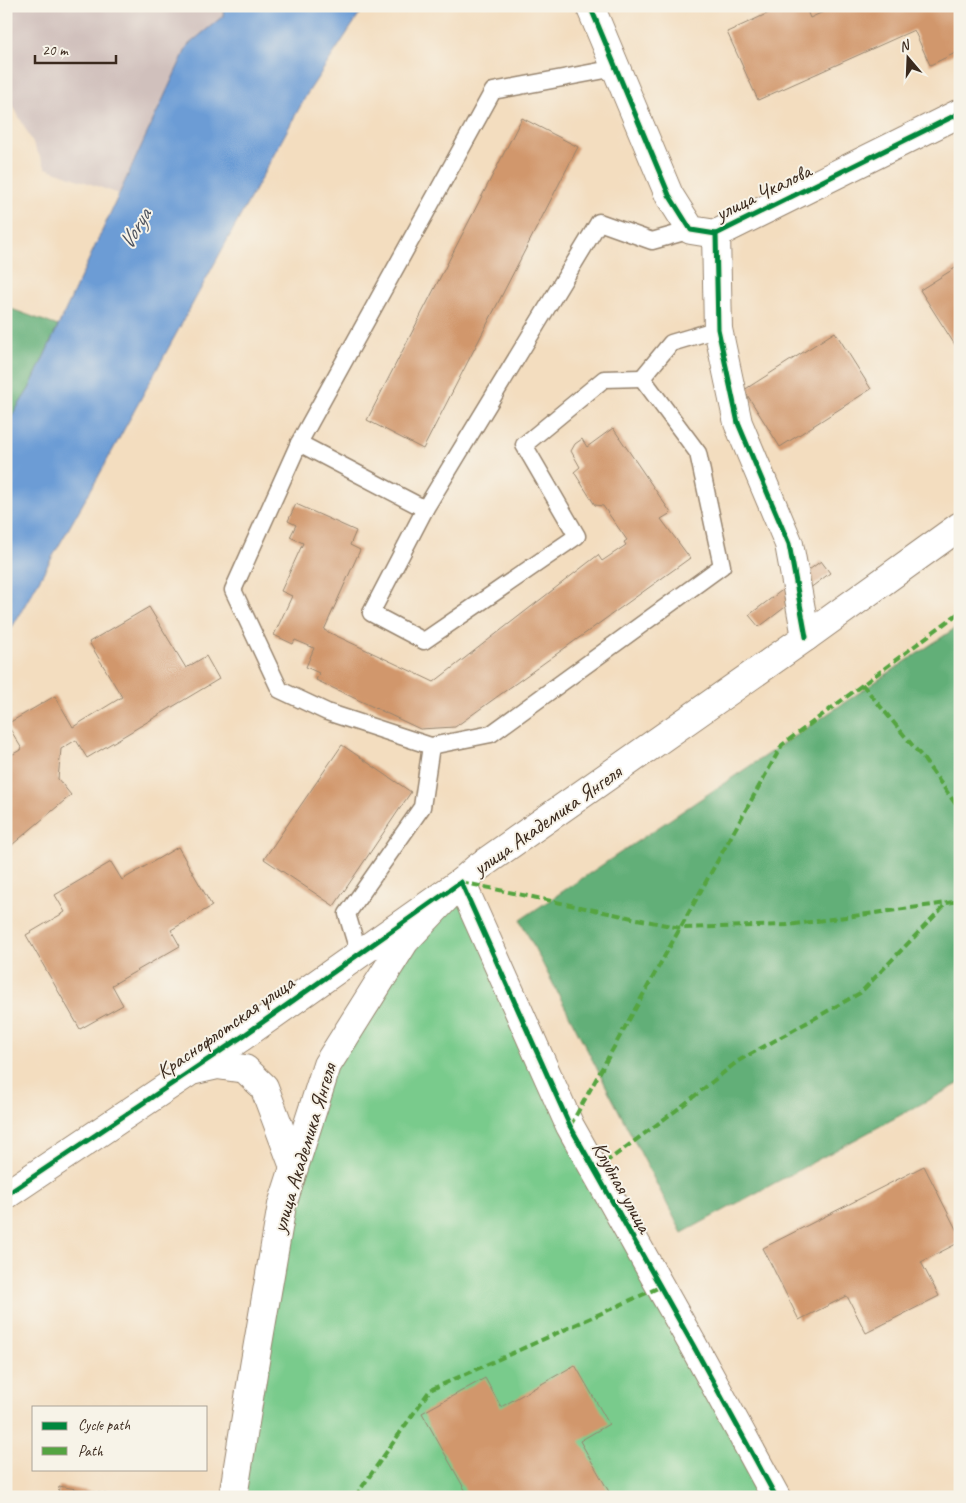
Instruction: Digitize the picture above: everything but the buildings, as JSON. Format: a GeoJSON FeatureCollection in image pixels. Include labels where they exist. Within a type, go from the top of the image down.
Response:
{"type":"FeatureCollection","features":[{"type":"Feature","properties":{"kind":"street","name":"улица Чкалова"},"geometry":{"type":"LineString","coordinates":[[590,6],[669,195],[703,232],[960,113]]}},
{"type":"Feature","properties":{"kind":"street"},"geometry":{"type":"LineString","coordinates":[[703,232],[718,329],[738,423],[789,544],[806,637]]}},
{"type":"Feature","properties":{"kind":"street","name":"улица Академика Янгеля"},"geometry":{"type":"LineString","coordinates":[[233,1497],[282,1205],[327,1066],[406,941],[461,882],[477,868],[806,637],[960,526]]}},
{"type":"Feature","properties":{"kind":"street","name":"Краснофлотская улица"},"geometry":{"type":"LineString","coordinates":[[6,1195],[191,1071],[461,882]]}},
{"type":"Feature","properties":{"kind":"street","name":"Клубная улица"},"geometry":{"type":"LineString","coordinates":[[461,882],[570,1126],[776,1497]]}},
{"type":"Feature","properties":{"kind":"street"},"geometry":{"type":"LineString","coordinates":[[191,1071],[217,1064],[245,1069],[264,1087],[294,1167]]}},
{"type":"Feature","properties":{"kind":"lane"},"geometry":{"type":"LineString","coordinates":[[616,68],[493,91],[299,443],[233,590],[280,690],[327,712],[431,746],[491,734],[722,566],[698,453],[642,378]]}},
{"type":"Feature","properties":{"kind":"lane"},"geometry":{"type":"LineString","coordinates":[[703,232],[652,242],[599,222],[425,509],[371,613],[424,642],[577,536],[524,445],[604,379],[642,378],[671,343],[718,329]]}},
{"type":"Feature","properties":{"kind":"lane"},"geometry":{"type":"LineString","coordinates":[[299,443],[425,509]]}},
{"type":"Feature","properties":{"kind":"lane"},"geometry":{"type":"LineString","coordinates":[[359,954],[347,914],[422,808],[431,746]]}},
{"type":"Feature","properties":{"kind":"shaded area"},"geometry":{"type":"Polygon","coordinates":[[[6,6],[224,6],[223,16],[188,45],[119,194],[46,168],[6,92],[6,6]]]}},
{"type":"Feature","properties":{"kind":"green space"},"geometry":{"type":"Polygon","coordinates":[[[6,307],[58,326],[29,389],[6,425],[6,307]]]}},
{"type":"Feature","properties":{"kind":"green space"},"geometry":{"type":"Polygon","coordinates":[[[960,625],[960,1083],[682,1233],[520,920],[960,625]]]}},
{"type":"Feature","properties":{"kind":"green space"},"geometry":{"type":"Polygon","coordinates":[[[461,882],[570,1126],[776,1497],[235,1497],[282,1205],[327,1065],[461,882]]]}},
{"type":"Feature","properties":{"kind":"water","name":"Vorya"},"geometry":{"type":"Polygon","coordinates":[[[224,6],[365,6],[307,94],[97,479],[6,638],[6,425],[29,389],[188,45],[223,16],[224,6]]]}},
{"type":"Feature","properties":{"kind":"marked path"},"geometry":{"type":"LineString","coordinates":[[570,1126],[782,745],[960,612]]}},
{"type":"Feature","properties":{"kind":"marked path"},"geometry":{"type":"LineString","coordinates":[[862,684],[922,757],[960,810]]}},
{"type":"Feature","properties":{"kind":"marked path"},"geometry":{"type":"LineString","coordinates":[[461,882],[680,928],[788,925],[947,903]]}},
{"type":"Feature","properties":{"kind":"marked path"},"geometry":{"type":"LineString","coordinates":[[595,1170],[682,1106],[738,1061],[860,993],[947,903],[960,901]]}},
{"type":"Feature","properties":{"kind":"marked path"},"geometry":{"type":"LineString","coordinates":[[355,1497],[430,1390],[660,1287]]}},
{"type":"Feature","properties":{"kind":"cycle path"},"geometry":{"type":"LineString","coordinates":[[590,6],[669,195],[691,230],[716,234],[960,113]]}},
{"type":"Feature","properties":{"kind":"cycle path"},"geometry":{"type":"LineString","coordinates":[[716,234],[718,329],[738,423],[789,544],[806,637]]}},
{"type":"Feature","properties":{"kind":"cycle path"},"geometry":{"type":"LineString","coordinates":[[6,1195],[243,1036],[461,882],[570,1126],[776,1497]]}}]}
